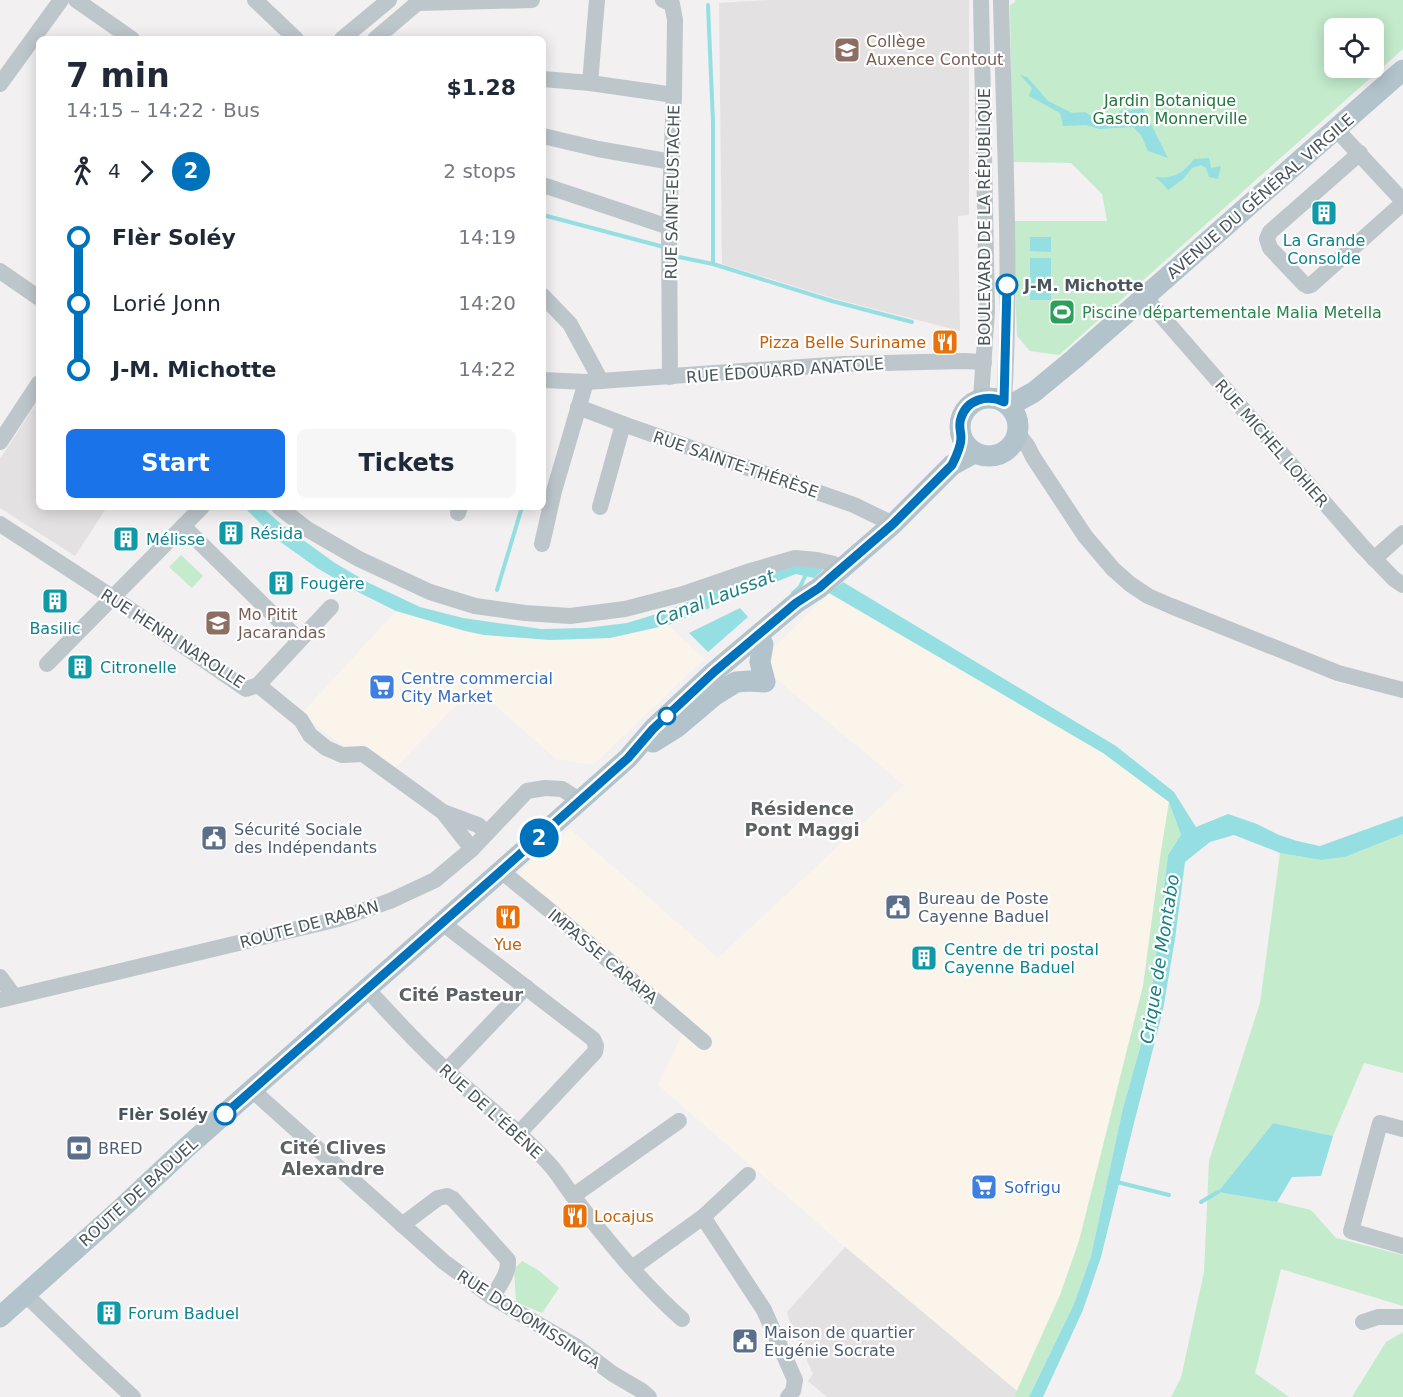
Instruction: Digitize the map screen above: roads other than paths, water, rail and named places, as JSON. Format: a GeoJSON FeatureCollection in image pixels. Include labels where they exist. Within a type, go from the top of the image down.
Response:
{"type":"FeatureCollection","features":[{"type":"Feature","properties":{"kind":"main road","name":"AVENUE DU GÉNÉRAL VIRGILE"},"geometry":{"type":"LineString","coordinates":[[1012,421],[1016,402],[1034,392],[1403,70]]}},
{"type":"Feature","properties":{"kind":"main road"},"geometry":{"type":"LineString","coordinates":[[981,398],[992,398],[1012,421],[1006,450],[989,456],[981,455],[968,445],[959,428],[965,409],[972,402],[981,398]]}},
{"type":"Feature","properties":{"kind":"main road","name":"ROUTE DE BADUEL"},"geometry":{"type":"LineString","coordinates":[[628,758],[653,729],[714,672],[796,603],[831,578],[893,524],[952,465],[968,445]]}},
{"type":"Feature","properties":{"kind":"main road","name":"ROUTE DE BADUEL"},"geometry":{"type":"LineString","coordinates":[[0,1317],[187,1147],[579,801],[628,758],[652,742],[763,644],[803,608],[831,578]]}},
{"type":"Feature","properties":{"kind":"main road"},"geometry":{"type":"LineString","coordinates":[[652,742],[677,727],[715,695],[736,682],[765,682],[760,662],[763,644]]}},
{"type":"Feature","properties":{"kind":"street"},"geometry":{"type":"LineString","coordinates":[[0,84],[61,0]]}},
{"type":"Feature","properties":{"kind":"street"},"geometry":{"type":"LineString","coordinates":[[76,0],[128,36]]}},
{"type":"Feature","properties":{"kind":"street"},"geometry":{"type":"LineString","coordinates":[[255,0],[293,36]]}},
{"type":"Feature","properties":{"kind":"street"},"geometry":{"type":"LineString","coordinates":[[379,36],[419,2],[532,0]]}},
{"type":"Feature","properties":{"kind":"street"},"geometry":{"type":"LineString","coordinates":[[590,83],[597,0]]}},
{"type":"Feature","properties":{"kind":"street","name":"BOULEVARD DE LA RÉPUBLIQUE"},"geometry":{"type":"LineString","coordinates":[[981,0],[987,311],[981,398]]}},
{"type":"Feature","properties":{"kind":"street","name":"BOULEVARD DE LA RÉPUBLIQUE"},"geometry":{"type":"LineString","coordinates":[[1001,0],[1007,339],[1012,421]]}},
{"type":"Feature","properties":{"kind":"street"},"geometry":{"type":"LineString","coordinates":[[346,36],[387,1],[400,18]]}},
{"type":"Feature","properties":{"kind":"street","name":"RUE SAINT-EUSTACHE"},"geometry":{"type":"LineString","coordinates":[[668,3],[675,20],[669,227],[670,377]]}},
{"type":"Feature","properties":{"kind":"street"},"geometry":{"type":"LineString","coordinates":[[392,36],[400,18]]}},
{"type":"Feature","properties":{"kind":"street"},"geometry":{"type":"LineString","coordinates":[[546,79],[674,95]]}},
{"type":"Feature","properties":{"kind":"street"},"geometry":{"type":"LineString","coordinates":[[1336,129],[1360,153],[1403,202],[1310,286],[1304,284],[1270,248],[1267,239],[1270,232],[1360,153]]}},
{"type":"Feature","properties":{"kind":"street"},"geometry":{"type":"LineString","coordinates":[[546,137],[598,149],[672,162]]}},
{"type":"Feature","properties":{"kind":"street"},"geometry":{"type":"LineString","coordinates":[[546,186],[669,227]]}},
{"type":"Feature","properties":{"kind":"street"},"geometry":{"type":"LineString","coordinates":[[0,271],[36,296]]}},
{"type":"Feature","properties":{"kind":"street","name":"RUE MICHEL LOHIER"},"geometry":{"type":"LineString","coordinates":[[1144,297],[1374,559],[1403,585]]}},
{"type":"Feature","properties":{"kind":"street"},"geometry":{"type":"LineString","coordinates":[[542,544],[549,489],[578,407],[593,382],[570,324],[546,299]]}},
{"type":"Feature","properties":{"kind":"street","name":"RUE ÉDOUARD ANATOLE"},"geometry":{"type":"LineString","coordinates":[[546,380],[593,382],[844,364],[984,362]]}},
{"type":"Feature","properties":{"kind":"street"},"geometry":{"type":"LineString","coordinates":[[0,442],[36,388]]}},
{"type":"Feature","properties":{"kind":"street","name":"RUE SAINTE-THÉRÈSE"},"geometry":{"type":"LineString","coordinates":[[578,407],[854,505],[893,524]]}},
{"type":"Feature","properties":{"kind":"street"},"geometry":{"type":"LineString","coordinates":[[1012,421],[1085,536],[1113,570],[1130,584],[1148,596],[1338,673],[1403,690]]}},
{"type":"Feature","properties":{"kind":"street"},"geometry":{"type":"LineString","coordinates":[[600,507],[623,424]]}},
{"type":"Feature","properties":{"kind":"street"},"geometry":{"type":"LineString","coordinates":[[47,664],[199,510]]}},
{"type":"Feature","properties":{"kind":"street"},"geometry":{"type":"LineString","coordinates":[[283,510],[307,529],[358,559],[430,592],[475,606],[525,613],[570,616],[625,609],[684,594],[795,558],[834,564],[831,578]]}},
{"type":"Feature","properties":{"kind":"street","name":"RUE HENRI NAROLLE"},"geometry":{"type":"LineString","coordinates":[[0,524],[246,689],[258,685],[331,606]]}},
{"type":"Feature","properties":{"kind":"street"},"geometry":{"type":"LineString","coordinates":[[183,526],[299,640]]}},
{"type":"Feature","properties":{"kind":"street"},"geometry":{"type":"LineString","coordinates":[[1374,559],[1403,533]]}},
{"type":"Feature","properties":{"kind":"street"},"geometry":{"type":"LineString","coordinates":[[258,685],[302,720],[310,735],[326,748],[342,755],[363,754],[443,812],[478,825],[487,833]]}},
{"type":"Feature","properties":{"kind":"street","name":"ROUTE DE RABAN"},"geometry":{"type":"LineString","coordinates":[[7,998],[338,919],[390,902],[435,880],[472,849],[527,791],[545,788],[562,789],[579,801]]}},
{"type":"Feature","properties":{"kind":"street"},"geometry":{"type":"LineString","coordinates":[[443,812],[472,849]]}},
{"type":"Feature","properties":{"kind":"street","name":"IMPASSE CARAPA"},"geometry":{"type":"LineString","coordinates":[[501,871],[704,1042]]}},
{"type":"Feature","properties":{"kind":"street"},"geometry":{"type":"LineString","coordinates":[[446,920],[450,929],[593,1039],[596,1046],[595,1052],[519,1133]]}},
{"type":"Feature","properties":{"kind":"street"},"geometry":{"type":"LineString","coordinates":[[0,977],[7,998]]}},
{"type":"Feature","properties":{"kind":"street"},"geometry":{"type":"LineString","coordinates":[[446,1071],[526,987]]}},
{"type":"Feature","properties":{"kind":"street","name":"RUE DE L'ÉBÈNE"},"geometry":{"type":"LineString","coordinates":[[367,989],[446,1071],[519,1133],[553,1168],[632,1268],[682,1319]]}},
{"type":"Feature","properties":{"kind":"street","name":"RUE DODOMISSINGA"},"geometry":{"type":"LineString","coordinates":[[252,1090],[444,1262],[492,1297],[577,1347],[649,1397]]}},
{"type":"Feature","properties":{"kind":"street"},"geometry":{"type":"LineString","coordinates":[[573,1196],[680,1120]]}},
{"type":"Feature","properties":{"kind":"street"},"geometry":{"type":"LineString","coordinates":[[1403,1129],[1380,1124],[1351,1231],[1403,1246]]}},
{"type":"Feature","properties":{"kind":"street"},"geometry":{"type":"LineString","coordinates":[[632,1268],[703,1217],[748,1175]]}},
{"type":"Feature","properties":{"kind":"street"},"geometry":{"type":"LineString","coordinates":[[402,1225],[438,1198],[447,1196],[453,1199],[508,1260],[507,1273],[492,1297]]}},
{"type":"Feature","properties":{"kind":"street"},"geometry":{"type":"LineString","coordinates":[[703,1217],[764,1310],[795,1380],[793,1391],[788,1397]]}},
{"type":"Feature","properties":{"kind":"street"},"geometry":{"type":"LineString","coordinates":[[26,1294],[133,1397]]}},
{"type":"Feature","properties":{"kind":"street"},"geometry":{"type":"LineString","coordinates":[[1363,1322],[1378,1317],[1403,1317]]}},
{"type":"Feature","properties":{"kind":"water"},"geometry":{"type":"Polygon","coordinates":[[[1020,75],[1027,77],[1048,101],[1072,113],[1085,112],[1093,117],[1113,118],[1120,111],[1143,108],[1168,158],[1148,151],[1141,135],[1133,127],[1099,129],[1086,125],[1063,126],[1060,113],[1029,96],[1032,88],[1020,75]]]}},
{"type":"Feature","properties":{"kind":"water"},"geometry":{"type":"Polygon","coordinates":[[[1209,158],[1211,168],[1221,166],[1218,179],[1209,177],[1206,168],[1201,165],[1192,168],[1183,179],[1168,190],[1155,177],[1172,176],[1181,172],[1194,159],[1209,158]]]}},
{"type":"Feature","properties":{"kind":"water"},"geometry":{"type":"Polygon","coordinates":[[[1030,237],[1051,237],[1051,252],[1030,251],[1030,237]]]}},
{"type":"Feature","properties":{"kind":"water"},"geometry":{"type":"Polygon","coordinates":[[[1030,258],[1051,258],[1051,300],[1030,300],[1030,258]]]}},
{"type":"Feature","properties":{"kind":"water","name":"Canal Laussat"},"geometry":{"type":"Polygon","coordinates":[[[247,510],[265,510],[335,563],[369,583],[420,607],[463,618],[541,629],[586,628],[627,623],[666,611],[741,580],[791,565],[813,565],[823,570],[814,578],[796,574],[668,625],[610,638],[550,640],[484,635],[396,611],[317,568],[275,538],[247,510]]]}},
{"type":"Feature","properties":{"kind":"water","name":"Crique de Montabo"},"geometry":{"type":"Polygon","coordinates":[[[843,582],[1116,746],[1174,792],[1196,827],[1228,814],[1279,835],[1320,846],[1403,816],[1403,834],[1345,857],[1321,860],[1280,853],[1234,835],[1210,842],[1185,862],[1163,1010],[1101,1257],[1083,1310],[1043,1397],[1029,1397],[1074,1304],[1091,1256],[1123,1108],[1145,1030],[1168,855],[1181,835],[1169,802],[1103,753],[829,593],[843,582]]]}},
{"type":"Feature","properties":{"kind":"water"},"geometry":{"type":"Polygon","coordinates":[[[740,608],[748,617],[708,652],[689,633],[740,608]]]}},
{"type":"Feature","properties":{"kind":"water"},"geometry":{"type":"Polygon","coordinates":[[[1273,1123],[1333,1136],[1321,1176],[1292,1177],[1277,1202],[1218,1192],[1273,1123]]]}},
{"type":"Feature","properties":{"kind":"waterway"},"geometry":{"type":"LineString","coordinates":[[708,5],[713,122],[713,264]]}},
{"type":"Feature","properties":{"kind":"waterway"},"geometry":{"type":"LineString","coordinates":[[546,216],[664,247]]}},
{"type":"Feature","properties":{"kind":"waterway"},"geometry":{"type":"LineString","coordinates":[[679,257],[713,264],[832,301],[912,322]]}},
{"type":"Feature","properties":{"kind":"waterway"},"geometry":{"type":"LineString","coordinates":[[497,590],[521,510]]}},
{"type":"Feature","properties":{"kind":"waterway"},"geometry":{"type":"LineString","coordinates":[[793,593],[800,587],[807,572]]}},
{"type":"Feature","properties":{"kind":"waterway"},"geometry":{"type":"LineString","coordinates":[[1117,1182],[1169,1195]]}},
{"type":"Feature","properties":{"kind":"waterway"},"geometry":{"type":"LineString","coordinates":[[1201,1202],[1218,1192]]}},
{"type":"Feature","properties":{"kind":"place","name":"Collège Auxence Contout"},"geometry":{"type":"Point","coordinates":[847,50]}},
{"type":"Feature","properties":{"kind":"place","name":"La Grande Consolde"},"geometry":{"type":"Point","coordinates":[1324,213]}},
{"type":"Feature","properties":{"kind":"place","name":"J-M. Michotte"},"geometry":{"type":"Point","coordinates":[1007,285]}},
{"type":"Feature","properties":{"kind":"place","name":"Piscine départementale Malia Metella"},"geometry":{"type":"Point","coordinates":[1062,312]}},
{"type":"Feature","properties":{"kind":"place","name":"Pizza Belle Suriname"},"geometry":{"type":"Point","coordinates":[945,342]}},
{"type":"Feature","properties":{"kind":"place","name":"Résida"},"geometry":{"type":"Point","coordinates":[231,533]}},
{"type":"Feature","properties":{"kind":"place","name":"Mélisse"},"geometry":{"type":"Point","coordinates":[126,539]}},
{"type":"Feature","properties":{"kind":"place","name":"Fougère"},"geometry":{"type":"Point","coordinates":[281,583]}},
{"type":"Feature","properties":{"kind":"place","name":"Basilic"},"geometry":{"type":"Point","coordinates":[55,601]}},
{"type":"Feature","properties":{"kind":"place","name":"Mo Pitit Jacarandas"},"geometry":{"type":"Point","coordinates":[218,623]}},
{"type":"Feature","properties":{"kind":"place","name":"Citronelle"},"geometry":{"type":"Point","coordinates":[80,667]}},
{"type":"Feature","properties":{"kind":"place","name":"Centre commercial City Market"},"geometry":{"type":"Point","coordinates":[382,687]}},
{"type":"Feature","properties":{"kind":"place","name":"Sécurité Sociale des Indépendants"},"geometry":{"type":"Point","coordinates":[214,838]}},
{"type":"Feature","properties":{"kind":"place","name":"Bureau de Poste Cayenne Baduel"},"geometry":{"type":"Point","coordinates":[898,907]}},
{"type":"Feature","properties":{"kind":"place","name":"Yue"},"geometry":{"type":"Point","coordinates":[508,917]}},
{"type":"Feature","properties":{"kind":"place","name":"Centre de tri postal Cayenne Baduel"},"geometry":{"type":"Point","coordinates":[924,958]}},
{"type":"Feature","properties":{"kind":"place","name":"Flèr Soléy"},"geometry":{"type":"Point","coordinates":[225,1114]}},
{"type":"Feature","properties":{"kind":"place","name":"BRED"},"geometry":{"type":"Point","coordinates":[79,1148]}},
{"type":"Feature","properties":{"kind":"place","name":"Sofrigu"},"geometry":{"type":"Point","coordinates":[984,1187]}},
{"type":"Feature","properties":{"kind":"place","name":"Locajus"},"geometry":{"type":"Point","coordinates":[575,1216]}},
{"type":"Feature","properties":{"kind":"place","name":"Forum Baduel"},"geometry":{"type":"Point","coordinates":[109,1313]}},
{"type":"Feature","properties":{"kind":"place","name":"Maison de quartier Eugénie Socrate"},"geometry":{"type":"Point","coordinates":[745,1341]}},
{"type":"Feature","properties":{"kind":"district","name":"Résidence Pont Maggi"},"geometry":{"type":"Point","coordinates":[802,819]}},
{"type":"Feature","properties":{"kind":"district","name":"Cité Pasteur"},"geometry":{"type":"Point","coordinates":[461,995]}},
{"type":"Feature","properties":{"kind":"district","name":"Cité Clives Alexandre"},"geometry":{"type":"Point","coordinates":[333,1158]}},
{"type":"Feature","properties":{"kind":"park label","name":"Jardin Botanique Gaston Monnerville"},"geometry":{"type":"Point","coordinates":[1170,109]}}]}
